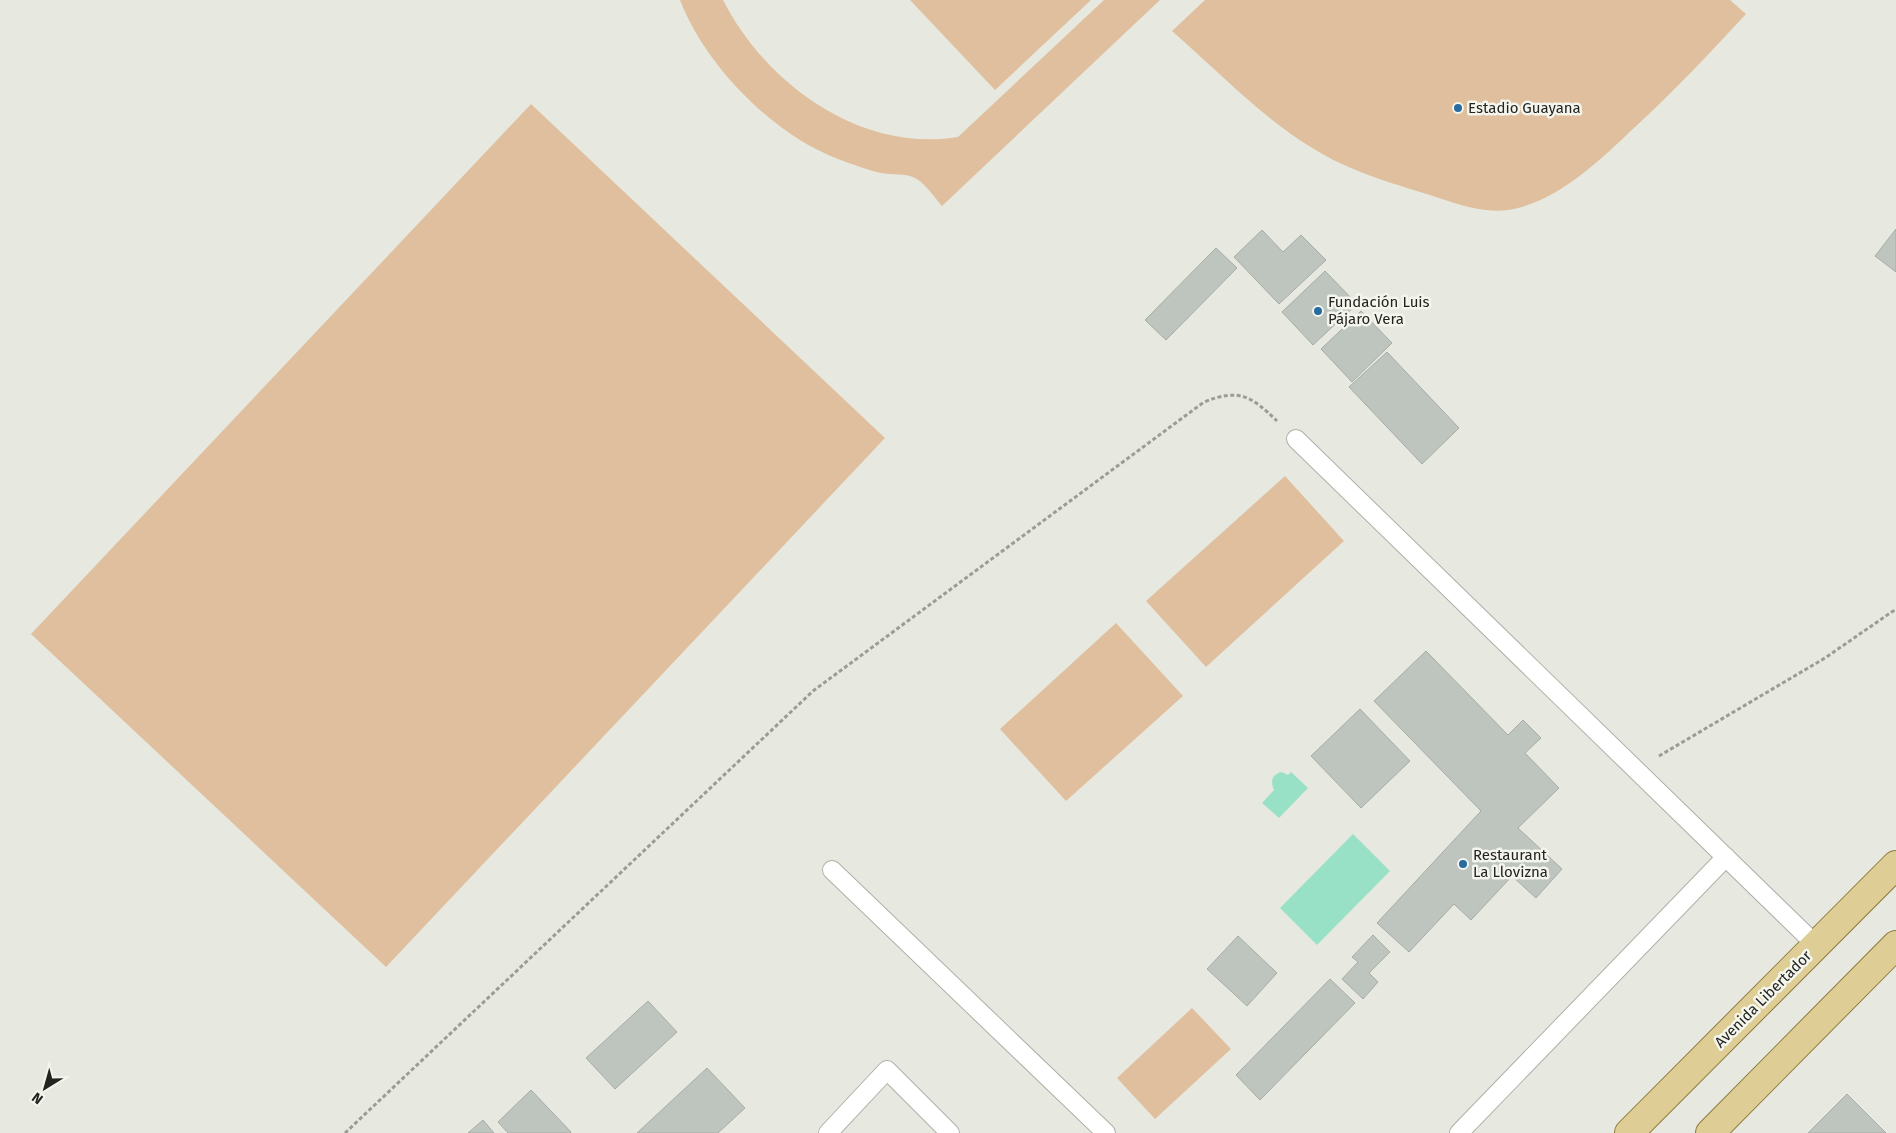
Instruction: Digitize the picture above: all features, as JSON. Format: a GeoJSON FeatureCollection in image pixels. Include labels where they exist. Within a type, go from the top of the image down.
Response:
{"type":"FeatureCollection","features":[{"type":"Feature","properties":{"kind":"main road","name":"Avenida Libertador"},"geometry":{"type":"LineString","coordinates":[[1630,1133],[1896,865]]}},
{"type":"Feature","properties":{"kind":"main road"},"geometry":{"type":"LineString","coordinates":[[1710,1133],[1896,946]]}},
{"type":"Feature","properties":{"kind":"lane"},"geometry":{"type":"LineString","coordinates":[[1296,439],[1816,945]]}},
{"type":"Feature","properties":{"kind":"lane"},"geometry":{"type":"LineString","coordinates":[[1459,1133],[1726,857]]}},
{"type":"Feature","properties":{"kind":"lane"},"geometry":{"type":"LineString","coordinates":[[832,870],[1106,1133]]}},
{"type":"Feature","properties":{"kind":"lane"},"geometry":{"type":"LineString","coordinates":[[828,1133],[887,1070],[950,1133]]}},
{"type":"Feature","properties":{"kind":"path"},"geometry":{"type":"LineString","coordinates":[[345,1133],[813,691],[1204,402],[1223,394],[1238,395],[1258,403],[1296,439]]}},
{"type":"Feature","properties":{"kind":"path"},"geometry":{"type":"LineString","coordinates":[[1635,769],[1826,658],[1896,609]]}},
{"type":"Feature","properties":{"kind":"shaded area"},"geometry":{"type":"Polygon","coordinates":[[[680,0],[723,0],[741,31],[764,59],[790,84],[820,106],[852,123],[886,134],[922,139],[958,137],[1104,0],[1160,0],[942,206],[919,180],[908,175],[876,172],[838,159],[813,148],[789,133],[766,115],[724,72],[706,49],[691,24],[680,0]]]}},
{"type":"Feature","properties":{"kind":"shaded area"},"geometry":{"type":"Polygon","coordinates":[[[910,0],[1091,0],[995,90],[910,0]]]}},
{"type":"Feature","properties":{"kind":"shaded area","name":"Estadio Guayana"},"geometry":{"type":"Polygon","coordinates":[[[1205,0],[1730,0],[1746,14],[1664,100],[1581,175],[1551,195],[1535,202],[1518,208],[1495,211],[1462,205],[1370,176],[1327,157],[1295,137],[1258,109],[1172,31],[1205,0]]]}},
{"type":"Feature","properties":{"kind":"shaded area"},"geometry":{"type":"Polygon","coordinates":[[[531,104],[885,438],[386,967],[31,634],[531,104]]]}},
{"type":"Feature","properties":{"kind":"shaded area"},"geometry":{"type":"Polygon","coordinates":[[[1285,476],[1344,541],[1206,667],[1146,601],[1285,476]]]}},
{"type":"Feature","properties":{"kind":"shaded area"},"geometry":{"type":"Polygon","coordinates":[[[1116,623],[1183,696],[1066,801],[1000,729],[1116,623]]]}},
{"type":"Feature","properties":{"kind":"shaded area"},"geometry":{"type":"Polygon","coordinates":[[[1282,772],[1288,775],[1291,772],[1308,788],[1279,818],[1262,803],[1274,790],[1272,781],[1274,776],[1282,772]]]}},
{"type":"Feature","properties":{"kind":"shaded area"},"geometry":{"type":"Polygon","coordinates":[[[1353,834],[1390,871],[1317,945],[1280,908],[1353,834]]]}},
{"type":"Feature","properties":{"kind":"shaded area"},"geometry":{"type":"Polygon","coordinates":[[[1192,1008],[1231,1049],[1155,1119],[1117,1078],[1192,1008]]]}},
{"type":"Feature","properties":{"kind":"building"},"geometry":{"type":"Polygon","coordinates":[[[1896,229],[1896,272],[1875,256],[1896,229]]]}},
{"type":"Feature","properties":{"kind":"building"},"geometry":{"type":"Polygon","coordinates":[[[1262,230],[1283,252],[1301,235],[1326,260],[1279,304],[1234,257],[1262,230]]]}},
{"type":"Feature","properties":{"kind":"building"},"geometry":{"type":"Polygon","coordinates":[[[1216,248],[1237,268],[1166,340],[1145,320],[1216,248]]]}},
{"type":"Feature","properties":{"kind":"building"},"geometry":{"type":"Polygon","coordinates":[[[1325,271],[1357,304],[1313,345],[1282,312],[1325,271]]]}},
{"type":"Feature","properties":{"kind":"building"},"geometry":{"type":"Polygon","coordinates":[[[1361,311],[1392,343],[1352,382],[1321,349],[1361,311]]]}},
{"type":"Feature","properties":{"kind":"building"},"geometry":{"type":"Polygon","coordinates":[[[1387,352],[1459,428],[1422,464],[1349,387],[1387,352]]]}},
{"type":"Feature","properties":{"kind":"building"},"geometry":{"type":"Polygon","coordinates":[[[1426,651],[1508,735],[1523,720],[1541,738],[1525,753],[1559,788],[1518,828],[1562,869],[1536,898],[1512,876],[1471,920],[1454,904],[1409,952],[1377,923],[1481,811],[1374,701],[1426,651]]]}},
{"type":"Feature","properties":{"kind":"building"},"geometry":{"type":"Polygon","coordinates":[[[1360,709],[1410,761],[1361,808],[1311,756],[1360,709]]]}},
{"type":"Feature","properties":{"kind":"building"},"geometry":{"type":"Polygon","coordinates":[[[1373,935],[1390,952],[1369,973],[1378,982],[1363,999],[1342,979],[1358,962],[1352,957],[1373,935]]]}},
{"type":"Feature","properties":{"kind":"building"},"geometry":{"type":"Polygon","coordinates":[[[1238,936],[1277,973],[1247,1006],[1207,969],[1238,936]]]}},
{"type":"Feature","properties":{"kind":"building"},"geometry":{"type":"Polygon","coordinates":[[[1330,979],[1355,1003],[1260,1100],[1236,1075],[1330,979]]]}},
{"type":"Feature","properties":{"kind":"building"},"geometry":{"type":"Polygon","coordinates":[[[648,1001],[677,1032],[615,1089],[586,1058],[648,1001]]]}},
{"type":"Feature","properties":{"kind":"building"},"geometry":{"type":"Polygon","coordinates":[[[707,1068],[745,1108],[718,1133],[637,1133],[707,1068]]]}},
{"type":"Feature","properties":{"kind":"building"},"geometry":{"type":"Polygon","coordinates":[[[531,1090],[570,1133],[508,1133],[498,1122],[531,1090]]]}},
{"type":"Feature","properties":{"kind":"building"},"geometry":{"type":"Polygon","coordinates":[[[1847,1094],[1886,1133],[1808,1133],[1847,1094]]]}},
{"type":"Feature","properties":{"kind":"building"},"geometry":{"type":"Polygon","coordinates":[[[483,1120],[494,1133],[468,1133],[483,1120]]]}},
{"type":"Feature","properties":{"kind":"place","name":"Estadio Guayana"},"geometry":{"type":"Point","coordinates":[1458,108]}},
{"type":"Feature","properties":{"kind":"place","name":"Fundación Luis Pájaro Vera"},"geometry":{"type":"Point","coordinates":[1318,311]}},
{"type":"Feature","properties":{"kind":"place","name":"Restaurant La Llovizna"},"geometry":{"type":"Point","coordinates":[1463,864]}}]}
